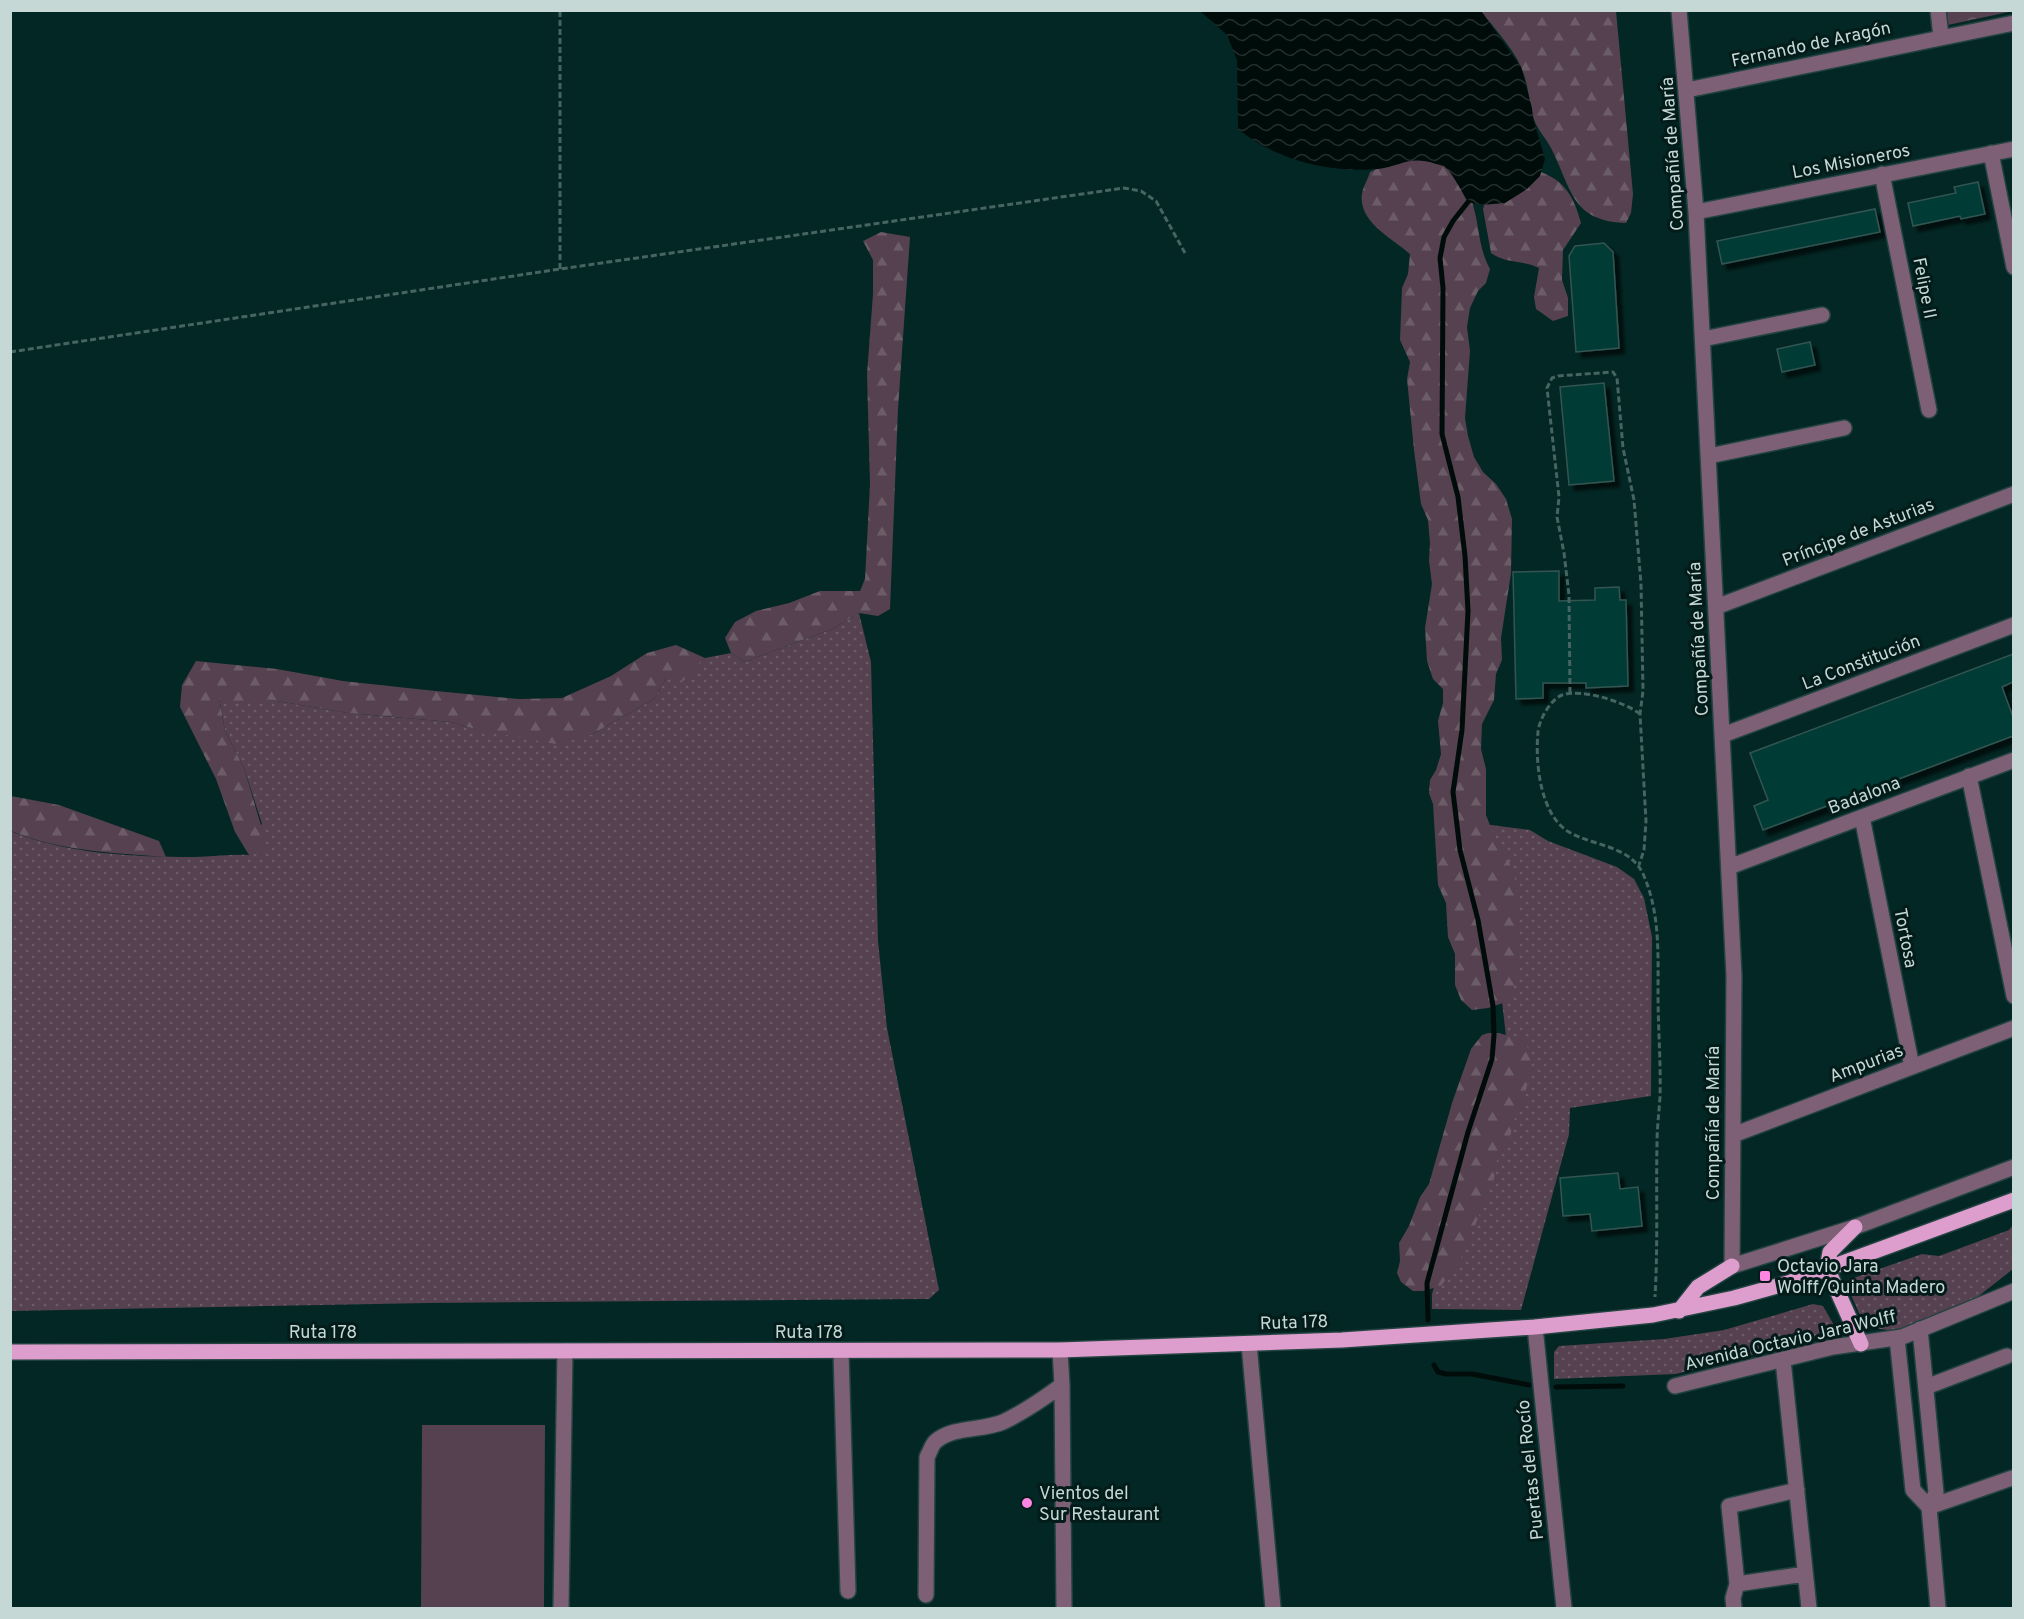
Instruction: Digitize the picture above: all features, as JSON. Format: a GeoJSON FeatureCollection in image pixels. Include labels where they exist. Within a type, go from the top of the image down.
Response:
{"type":"FeatureCollection","features":[{"type":"Feature","properties":{"kind":"main road"},"geometry":{"type":"LineString","coordinates":[[1653,1315],[1679,1311],[1780,1285],[2013,1200]]}},
{"type":"Feature","properties":{"kind":"main road"},"geometry":{"type":"LineString","coordinates":[[1856,1227],[1830,1252],[1827,1268],[1861,1344]]}},
{"type":"Feature","properties":{"kind":"main road"},"geometry":{"type":"LineString","coordinates":[[1679,1311],[1698,1287],[1732,1266]]}},
{"type":"Feature","properties":{"kind":"main road","name":"Ruta 178"},"geometry":{"type":"LineString","coordinates":[[10,1352],[1060,1350],[1249,1344],[1535,1328],[1606,1322],[1653,1315]]}},
{"type":"Feature","properties":{"kind":"street","name":"Compañía de María"},"geometry":{"type":"LineString","coordinates":[[1680,10],[1696,212],[1734,976],[1732,1266]]}},
{"type":"Feature","properties":{"kind":"street"},"geometry":{"type":"LineString","coordinates":[[1938,10],[1941,38]]}},
{"type":"Feature","properties":{"kind":"street","name":"Fernando de Aragón"},"geometry":{"type":"LineString","coordinates":[[1687,90],[2013,22]]}},
{"type":"Feature","properties":{"kind":"street","name":"Los Misioneros"},"geometry":{"type":"LineString","coordinates":[[1696,212],[2013,149]]}},
{"type":"Feature","properties":{"kind":"street"},"geometry":{"type":"LineString","coordinates":[[1990,153],[2013,267]]}},
{"type":"Feature","properties":{"kind":"street","name":"Felipe II"},"geometry":{"type":"LineString","coordinates":[[1882,174],[1929,410]]}},
{"type":"Feature","properties":{"kind":"street"},"geometry":{"type":"LineString","coordinates":[[1702,339],[1822,315]]}},
{"type":"Feature","properties":{"kind":"street"},"geometry":{"type":"LineString","coordinates":[[1708,456],[1844,428]]}},
{"type":"Feature","properties":{"kind":"street","name":"Príncipe de Asturias"},"geometry":{"type":"LineString","coordinates":[[1716,607],[2013,494]]}},
{"type":"Feature","properties":{"kind":"street","name":"La Constitución"},"geometry":{"type":"LineString","coordinates":[[1723,735],[2013,625]]}},
{"type":"Feature","properties":{"kind":"street","name":"Badalona"},"geometry":{"type":"LineString","coordinates":[[1729,867],[2013,760]]}},
{"type":"Feature","properties":{"kind":"street"},"geometry":{"type":"LineString","coordinates":[[1969,776],[2013,996]]}},
{"type":"Feature","properties":{"kind":"street","name":"Tortosa"},"geometry":{"type":"LineString","coordinates":[[1862,817],[1912,1067]]}},
{"type":"Feature","properties":{"kind":"street","name":"Ampurias"},"geometry":{"type":"LineString","coordinates":[[1732,1135],[2013,1028]]}},
{"type":"Feature","properties":{"kind":"street"},"geometry":{"type":"LineString","coordinates":[[1732,1266],[1856,1227],[2013,1167]]}},
{"type":"Feature","properties":{"kind":"street","name":"Avenida Octavio Jara Wolff"},"geometry":{"type":"LineString","coordinates":[[1675,1386],[1833,1347],[1897,1338],[2013,1291]]}},
{"type":"Feature","properties":{"kind":"street","name":"Puertas del Rocío"},"geometry":{"type":"LineString","coordinates":[[1535,1328],[1564,1608]]}},
{"type":"Feature","properties":{"kind":"street"},"geometry":{"type":"LineString","coordinates":[[1920,1329],[1936,1493],[1929,1507],[1938,1608]]}},
{"type":"Feature","properties":{"kind":"street"},"geometry":{"type":"LineString","coordinates":[[1897,1338],[1913,1490],[1929,1507]]}},
{"type":"Feature","properties":{"kind":"street"},"geometry":{"type":"LineString","coordinates":[[1249,1344],[1273,1608]]}},
{"type":"Feature","properties":{"kind":"street"},"geometry":{"type":"LineString","coordinates":[[1060,1350],[1064,1608]]}},
{"type":"Feature","properties":{"kind":"street"},"geometry":{"type":"LineString","coordinates":[[561,1608],[565,1351]]}},
{"type":"Feature","properties":{"kind":"street"},"geometry":{"type":"LineString","coordinates":[[841,1352],[848,1590]]}},
{"type":"Feature","properties":{"kind":"street"},"geometry":{"type":"LineString","coordinates":[[1926,1387],[2007,1356]]}},
{"type":"Feature","properties":{"kind":"street"},"geometry":{"type":"LineString","coordinates":[[1783,1360],[1809,1608]]}},
{"type":"Feature","properties":{"kind":"street"},"geometry":{"type":"LineString","coordinates":[[926,1596],[927,1457],[935,1442],[953,1432],[1001,1423],[1034,1405],[1062,1385]]}},
{"type":"Feature","properties":{"kind":"street"},"geometry":{"type":"LineString","coordinates":[[1907,1441],[1931,1438]]}},
{"type":"Feature","properties":{"kind":"street"},"geometry":{"type":"LineString","coordinates":[[1929,1507],[2012,1478]]}},
{"type":"Feature","properties":{"kind":"street"},"geometry":{"type":"LineString","coordinates":[[1734,1608],[1733,1598],[1737,1584],[1729,1506],[1797,1490]]}},
{"type":"Feature","properties":{"kind":"street"},"geometry":{"type":"LineString","coordinates":[[1737,1584],[1805,1574]]}},
{"type":"Feature","properties":{"kind":"path"},"geometry":{"type":"LineString","coordinates":[[560,10],[560,268]]}},
{"type":"Feature","properties":{"kind":"path"},"geometry":{"type":"LineString","coordinates":[[10,352],[560,268],[1124,188],[1142,191],[1156,201],[1185,253]]}},
{"type":"Feature","properties":{"kind":"path"},"geometry":{"type":"LineString","coordinates":[[1570,693],[1569,595],[1557,517],[1559,497],[1547,388],[1552,378],[1558,376],[1613,372],[1617,378],[1623,448],[1634,500],[1643,649],[1643,692],[1640,714],[1646,820],[1644,850],[1639,865]]}},
{"type":"Feature","properties":{"kind":"path"},"geometry":{"type":"LineString","coordinates":[[1640,714],[1623,704],[1570,693],[1556,699],[1546,711],[1538,730],[1540,778],[1545,802],[1554,819],[1568,832],[1630,856],[1639,865],[1654,906],[1658,937],[1660,1097],[1657,1141],[1658,1250],[1653,1315]]}},
{"type":"Feature","properties":{"kind":"green space"},"geometry":{"type":"Polygon","coordinates":[[[1481,11],[1616,11],[1633,194],[1631,213],[1626,223],[1608,221],[1594,216],[1576,200],[1551,148],[1534,120],[1521,67],[1508,45],[1481,11]]]}},
{"type":"Feature","properties":{"kind":"green space"},"geometry":{"type":"Polygon","coordinates":[[[1947,11],[2013,11],[1948,25],[1947,11]]]}},
{"type":"Feature","properties":{"kind":"green space"},"geometry":{"type":"Polygon","coordinates":[[[1442,148],[1470,197],[1483,251],[1490,269],[1486,283],[1478,291],[1470,308],[1467,327],[1470,351],[1465,418],[1468,436],[1474,457],[1483,472],[1496,484],[1506,499],[1512,519],[1511,573],[1501,638],[1502,660],[1496,674],[1494,700],[1482,724],[1481,749],[1486,769],[1486,815],[1494,836],[1504,847],[1516,882],[1519,969],[1509,1001],[1488,1008],[1472,1010],[1461,1000],[1455,985],[1455,954],[1448,937],[1446,903],[1438,885],[1433,804],[1429,793],[1430,780],[1441,754],[1438,721],[1443,703],[1443,689],[1433,679],[1427,661],[1425,628],[1432,584],[1429,561],[1430,543],[1428,520],[1421,504],[1414,450],[1407,379],[1410,362],[1400,340],[1402,288],[1408,274],[1410,254],[1371,221],[1362,204],[1362,194],[1370,172],[1405,156],[1442,148]]]}},
{"type":"Feature","properties":{"kind":"green space"},"geometry":{"type":"Polygon","coordinates":[[[1538,171],[1555,179],[1567,191],[1581,223],[1563,250],[1562,280],[1568,298],[1568,316],[1553,321],[1536,309],[1534,297],[1539,268],[1503,259],[1491,253],[1483,209],[1489,189],[1538,171]]]}},
{"type":"Feature","properties":{"kind":"green space"},"geometry":{"type":"Polygon","coordinates":[[[881,232],[910,237],[898,409],[890,609],[878,616],[859,613],[832,629],[744,662],[731,653],[725,638],[735,622],[756,611],[789,603],[820,591],[860,591],[865,579],[870,484],[867,374],[873,260],[863,241],[881,232]]]}},
{"type":"Feature","properties":{"kind":"green space"},"geometry":{"type":"Polygon","coordinates":[[[859,613],[871,662],[878,941],[887,1028],[939,1290],[929,1299],[428,1303],[11,1311],[10,831],[54,845],[100,853],[171,857],[249,855],[262,824],[244,768],[225,731],[219,697],[265,699],[348,713],[451,722],[478,730],[591,735],[654,699],[666,678],[705,658],[731,653],[744,662],[832,629],[859,613]]]}},
{"type":"Feature","properties":{"kind":"green space"},"geometry":{"type":"Polygon","coordinates":[[[676,645],[705,658],[683,681],[666,678],[654,699],[591,735],[556,744],[478,730],[451,722],[348,713],[265,699],[237,703],[219,697],[225,731],[244,768],[266,842],[261,853],[249,855],[235,832],[216,779],[180,707],[182,685],[196,661],[277,669],[343,681],[426,690],[519,699],[562,698],[611,676],[647,653],[676,645]]]}},
{"type":"Feature","properties":{"kind":"green space"},"geometry":{"type":"Polygon","coordinates":[[[11,796],[59,805],[159,841],[166,857],[67,847],[11,831],[11,796]]]}},
{"type":"Feature","properties":{"kind":"green space"},"geometry":{"type":"Polygon","coordinates":[[[1468,822],[1530,830],[1548,841],[1617,867],[1634,879],[1644,898],[1652,937],[1651,1096],[1570,1108],[1569,1134],[1521,1310],[1432,1309],[1432,1294],[1506,1036],[1498,967],[1468,822]]]}},
{"type":"Feature","properties":{"kind":"green space"},"geometry":{"type":"Polygon","coordinates":[[[1499,1033],[1523,1040],[1530,1051],[1531,1071],[1523,1101],[1515,1118],[1508,1144],[1497,1160],[1494,1179],[1463,1255],[1441,1286],[1413,1291],[1401,1282],[1397,1273],[1400,1261],[1399,1243],[1409,1226],[1420,1197],[1429,1184],[1452,1103],[1471,1049],[1482,1035],[1499,1033]]]}},
{"type":"Feature","properties":{"kind":"green space"},"geometry":{"type":"Polygon","coordinates":[[[2013,1225],[2013,1269],[1975,1299],[1896,1331],[1865,1327],[1845,1281],[1922,1254],[1939,1256],[2009,1230],[2013,1225]]]}},
{"type":"Feature","properties":{"kind":"green space"},"geometry":{"type":"Polygon","coordinates":[[[1813,1304],[1823,1306],[1835,1327],[1825,1336],[1676,1374],[1554,1379],[1554,1352],[1559,1346],[1664,1339],[1724,1330],[1813,1304]]]}},
{"type":"Feature","properties":{"kind":"green space"},"geometry":{"type":"Polygon","coordinates":[[[422,1425],[545,1425],[544,1608],[421,1608],[422,1425]]]}},
{"type":"Feature","properties":{"kind":"water"},"geometry":{"type":"Polygon","coordinates":[[[1200,11],[1481,11],[1521,67],[1545,159],[1540,176],[1527,189],[1505,203],[1482,205],[1468,202],[1451,173],[1442,165],[1412,161],[1378,169],[1341,169],[1304,162],[1269,149],[1238,129],[1237,60],[1227,35],[1200,11]]]}},
{"type":"Feature","properties":{"kind":"building"},"geometry":{"type":"Polygon","coordinates":[[[1978,182],[1985,214],[1961,219],[1960,216],[1913,226],[1908,203],[1956,193],[1954,187],[1978,182]]]}},
{"type":"Feature","properties":{"kind":"building"},"geometry":{"type":"Polygon","coordinates":[[[1875,209],[1880,232],[1722,264],[1717,241],[1875,209]]]}},
{"type":"Feature","properties":{"kind":"building"},"geometry":{"type":"Polygon","coordinates":[[[1604,243],[1613,252],[1619,348],[1576,352],[1569,256],[1575,246],[1604,243]]]}},
{"type":"Feature","properties":{"kind":"building"},"geometry":{"type":"Polygon","coordinates":[[[1810,342],[1815,365],[1782,372],[1777,349],[1810,342]]]}},
{"type":"Feature","properties":{"kind":"building"},"geometry":{"type":"Polygon","coordinates":[[[1604,383],[1614,481],[1569,485],[1560,387],[1604,383]]]}},
{"type":"Feature","properties":{"kind":"building"},"geometry":{"type":"Polygon","coordinates":[[[1559,571],[1559,601],[1595,600],[1595,588],[1619,587],[1620,600],[1626,600],[1628,686],[1586,688],[1586,683],[1543,683],[1543,698],[1516,699],[1513,572],[1559,571]]]}},
{"type":"Feature","properties":{"kind":"building"},"geometry":{"type":"Polygon","coordinates":[[[2013,654],[2013,682],[2002,687],[2013,717],[2013,736],[1763,830],[1754,806],[1768,800],[1750,753],[2013,654]]]}},
{"type":"Feature","properties":{"kind":"building"},"geometry":{"type":"Polygon","coordinates":[[[1618,1173],[1620,1189],[1638,1187],[1642,1226],[1592,1231],[1590,1214],[1563,1216],[1560,1178],[1618,1173]]]}},
{"type":"Feature","properties":{"kind":"waterway"},"geometry":{"type":"LineString","coordinates":[[1428,1320],[1427,1283],[1468,1132],[1492,1059],[1494,1035],[1493,1006],[1478,920],[1460,850],[1453,792],[1462,730],[1468,611],[1465,556],[1458,497],[1442,434],[1443,288],[1440,258],[1444,237],[1468,202]]}},
{"type":"Feature","properties":{"kind":"waterway"},"geometry":{"type":"LineString","coordinates":[[1434,1365],[1438,1372],[1446,1374],[1472,1374],[1529,1385]]}},
{"type":"Feature","properties":{"kind":"waterway"},"geometry":{"type":"LineString","coordinates":[[1556,1387],[1623,1386]]}},
{"type":"Feature","properties":{"kind":"place","name":"Octavio Jara Wolff/Quinta Madero"},"geometry":{"type":"Point","coordinates":[1765,1276]}},
{"type":"Feature","properties":{"kind":"place","name":"Vientos del Sur Restaurant"},"geometry":{"type":"Point","coordinates":[1027,1503]}}]}
